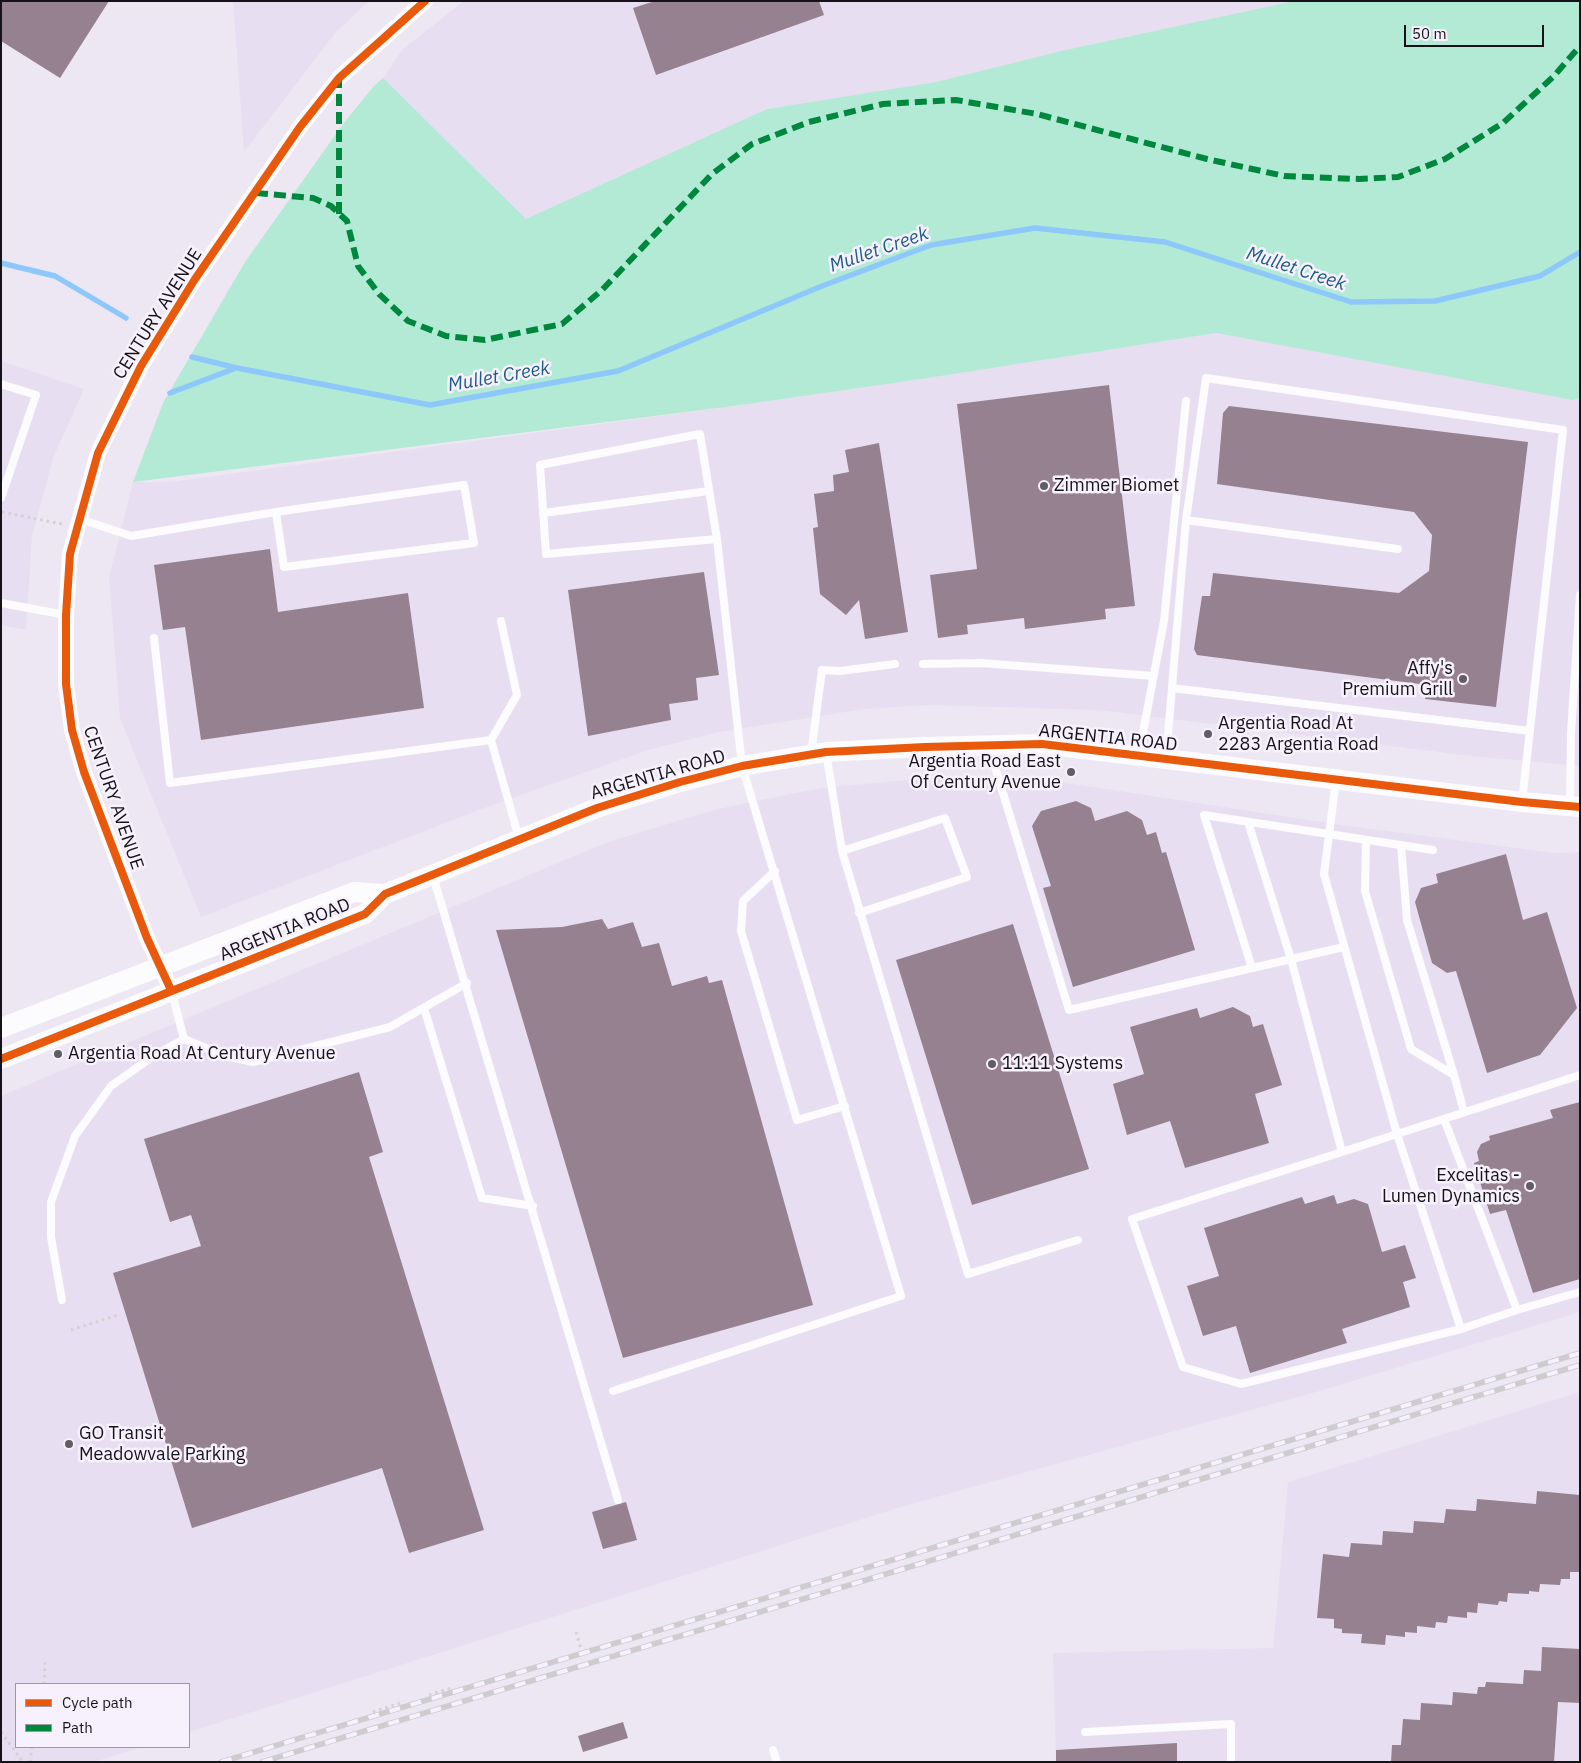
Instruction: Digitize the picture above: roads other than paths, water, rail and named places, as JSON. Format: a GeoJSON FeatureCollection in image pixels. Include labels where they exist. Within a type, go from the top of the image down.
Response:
{"type":"FeatureCollection","features":[{"type":"Feature","properties":{"kind":"street","name":"CENTURY AVENUE"},"geometry":{"type":"LineString","coordinates":[[171,990],[147,938],[84,772],[72,730],[66,684],[66,615],[70,554],[98,453],[141,366],[195,279],[300,127],[340,78],[425,1]]}},
{"type":"Feature","properties":{"kind":"street","name":"ARGENTIA ROAD"},"geometry":{"type":"LineString","coordinates":[[1,1059],[365,914],[385,894],[520,838],[597,808],[680,782],[742,766],[818,754],[925,746],[989,747],[1042,744],[1575,807]]}},
{"type":"Feature","properties":{"kind":"street","name":"ARGENTIA ROAD"},"geometry":{"type":"LineString","coordinates":[[1,1028],[161,968],[354,892],[385,894]]}},
{"type":"Feature","properties":{"kind":"lane"},"geometry":{"type":"LineString","coordinates":[[1166,759],[1186,520],[1206,378],[1563,430],[1522,802]]}},
{"type":"Feature","properties":{"kind":"lane"},"geometry":{"type":"LineString","coordinates":[[1,384],[36,395],[1,498]]}},
{"type":"Feature","properties":{"kind":"lane"},"geometry":{"type":"LineString","coordinates":[[1139,756],[1164,621],[1186,401]]}},
{"type":"Feature","properties":{"kind":"lane"},"geometry":{"type":"LineString","coordinates":[[613,1391],[902,1296],[742,766],[717,539],[700,434],[540,465],[546,554],[717,539]]}},
{"type":"Feature","properties":{"kind":"lane"},"geometry":{"type":"LineString","coordinates":[[79,523],[131,536],[276,512],[464,485],[474,542],[284,567],[276,512]]}},
{"type":"Feature","properties":{"kind":"lane"},"geometry":{"type":"LineString","coordinates":[[543,513],[709,491]]}},
{"type":"Feature","properties":{"kind":"lane"},"geometry":{"type":"LineString","coordinates":[[1186,520],[1398,549]]}},
{"type":"Feature","properties":{"kind":"lane"},"geometry":{"type":"LineString","coordinates":[[1575,807],[1571,733],[1580,594]]}},
{"type":"Feature","properties":{"kind":"lane"},"geometry":{"type":"LineString","coordinates":[[1,603],[66,615]]}},
{"type":"Feature","properties":{"kind":"lane"},"geometry":{"type":"LineString","coordinates":[[501,621],[517,695],[491,740],[520,838]]}},
{"type":"Feature","properties":{"kind":"lane"},"geometry":{"type":"LineString","coordinates":[[154,638],[170,784],[491,740]]}},
{"type":"Feature","properties":{"kind":"lane"},"geometry":{"type":"LineString","coordinates":[[923,664],[981,663],[1154,676]]}},
{"type":"Feature","properties":{"kind":"lane"},"geometry":{"type":"LineString","coordinates":[[895,664],[840,671],[822,670],[818,754],[859,913],[874,957],[968,1274],[1078,1240]]}},
{"type":"Feature","properties":{"kind":"lane"},"geometry":{"type":"LineString","coordinates":[[1172,688],[1530,731]]}},
{"type":"Feature","properties":{"kind":"lane"},"geometry":{"type":"LineString","coordinates":[[1571,733],[1580,732]]}},
{"type":"Feature","properties":{"kind":"lane"},"geometry":{"type":"LineString","coordinates":[[989,747],[1069,1010],[1344,947]]}},
{"type":"Feature","properties":{"kind":"lane"},"geometry":{"type":"LineString","coordinates":[[1336,780],[1324,874],[1397,1134],[1461,1329]]}},
{"type":"Feature","properties":{"kind":"lane"},"geometry":{"type":"LineString","coordinates":[[1252,968],[1204,816],[1433,850]]}},
{"type":"Feature","properties":{"kind":"lane"},"geometry":{"type":"LineString","coordinates":[[842,851],[945,818],[967,877],[859,913]]}},
{"type":"Feature","properties":{"kind":"lane"},"geometry":{"type":"LineString","coordinates":[[1248,822],[1290,959],[1342,1152]]}},
{"type":"Feature","properties":{"kind":"lane"},"geometry":{"type":"LineString","coordinates":[[1366,840],[1365,892],[1411,1049],[1454,1075]]}},
{"type":"Feature","properties":{"kind":"lane"},"geometry":{"type":"LineString","coordinates":[[1401,845],[1407,920],[1464,1112]]}},
{"type":"Feature","properties":{"kind":"lane"},"geometry":{"type":"LineString","coordinates":[[775,871],[743,901],[741,931],[794,1110],[797,1120],[845,1106]]}},
{"type":"Feature","properties":{"kind":"lane"},"geometry":{"type":"LineString","coordinates":[[433,874],[533,1206],[618,1500]]}},
{"type":"Feature","properties":{"kind":"lane"},"geometry":{"type":"LineString","coordinates":[[62,1300],[51,1237],[51,1202],[75,1136],[111,1086],[152,1057],[184,1040],[226,1056],[253,1062],[390,1027],[467,983]]}},
{"type":"Feature","properties":{"kind":"lane"},"geometry":{"type":"LineString","coordinates":[[171,990],[184,1040]]}},
{"type":"Feature","properties":{"kind":"lane"},"geometry":{"type":"LineString","coordinates":[[424,1008],[482,1198],[533,1206]]}},
{"type":"Feature","properties":{"kind":"lane"},"geometry":{"type":"LineString","coordinates":[[1580,1075],[1132,1219],[1183,1367],[1241,1384],[1461,1329],[1517,1310],[1580,1292]]}},
{"type":"Feature","properties":{"kind":"lane"},"geometry":{"type":"LineString","coordinates":[[1444,1119],[1517,1310]]}},
{"type":"Feature","properties":{"kind":"lane"},"geometry":{"type":"LineString","coordinates":[[1085,1732],[1231,1724],[1231,1762]]}},
{"type":"Feature","properties":{"kind":"lane"},"geometry":{"type":"LineString","coordinates":[[773,1750],[777,1762]]}},
{"type":"Feature","properties":{"kind":"waterway","name":"Mullet Creek"},"geometry":{"type":"LineString","coordinates":[[192,357],[237,368],[430,405],[618,371],[822,286],[931,245],[1035,228],[1165,242],[1351,302],[1435,301],[1540,276],[1580,252]]}},
{"type":"Feature","properties":{"kind":"waterway","name":"Mullet Creek"},"geometry":{"type":"LineString","coordinates":[[1,263],[55,276],[126,318]]}},
{"type":"Feature","properties":{"kind":"waterway"},"geometry":{"type":"LineString","coordinates":[[170,393],[236,368]]}},
{"type":"Feature","properties":{"kind":"railway"},"geometry":{"type":"LineString","coordinates":[[221,1762],[1580,1353]]}},
{"type":"Feature","properties":{"kind":"railway"},"geometry":{"type":"LineString","coordinates":[[262,1762],[1580,1365]]}},
{"type":"Feature","properties":{"kind":"place","name":"Zimmer Biomet"},"geometry":{"type":"Point","coordinates":[1044,486]}},
{"type":"Feature","properties":{"kind":"place","name":"Affy's Premium Grill"},"geometry":{"type":"Point","coordinates":[1463,679]}},
{"type":"Feature","properties":{"kind":"place","name":"Argentia Road At 2283 Argentia Road"},"geometry":{"type":"Point","coordinates":[1208,734]}},
{"type":"Feature","properties":{"kind":"place","name":"Argentia Road East Of Century Avenue"},"geometry":{"type":"Point","coordinates":[1071,772]}},
{"type":"Feature","properties":{"kind":"place","name":"Argentia Road At Century Avenue"},"geometry":{"type":"Point","coordinates":[58,1054]}},
{"type":"Feature","properties":{"kind":"place","name":"11:11 Systems"},"geometry":{"type":"Point","coordinates":[992,1064]}},
{"type":"Feature","properties":{"kind":"place","name":"Excelitas - Lumen Dynamics"},"geometry":{"type":"Point","coordinates":[1530,1186]}},
{"type":"Feature","properties":{"kind":"place","name":"GO Transit Meadowvale Parking"},"geometry":{"type":"Point","coordinates":[69,1444]}}]}
